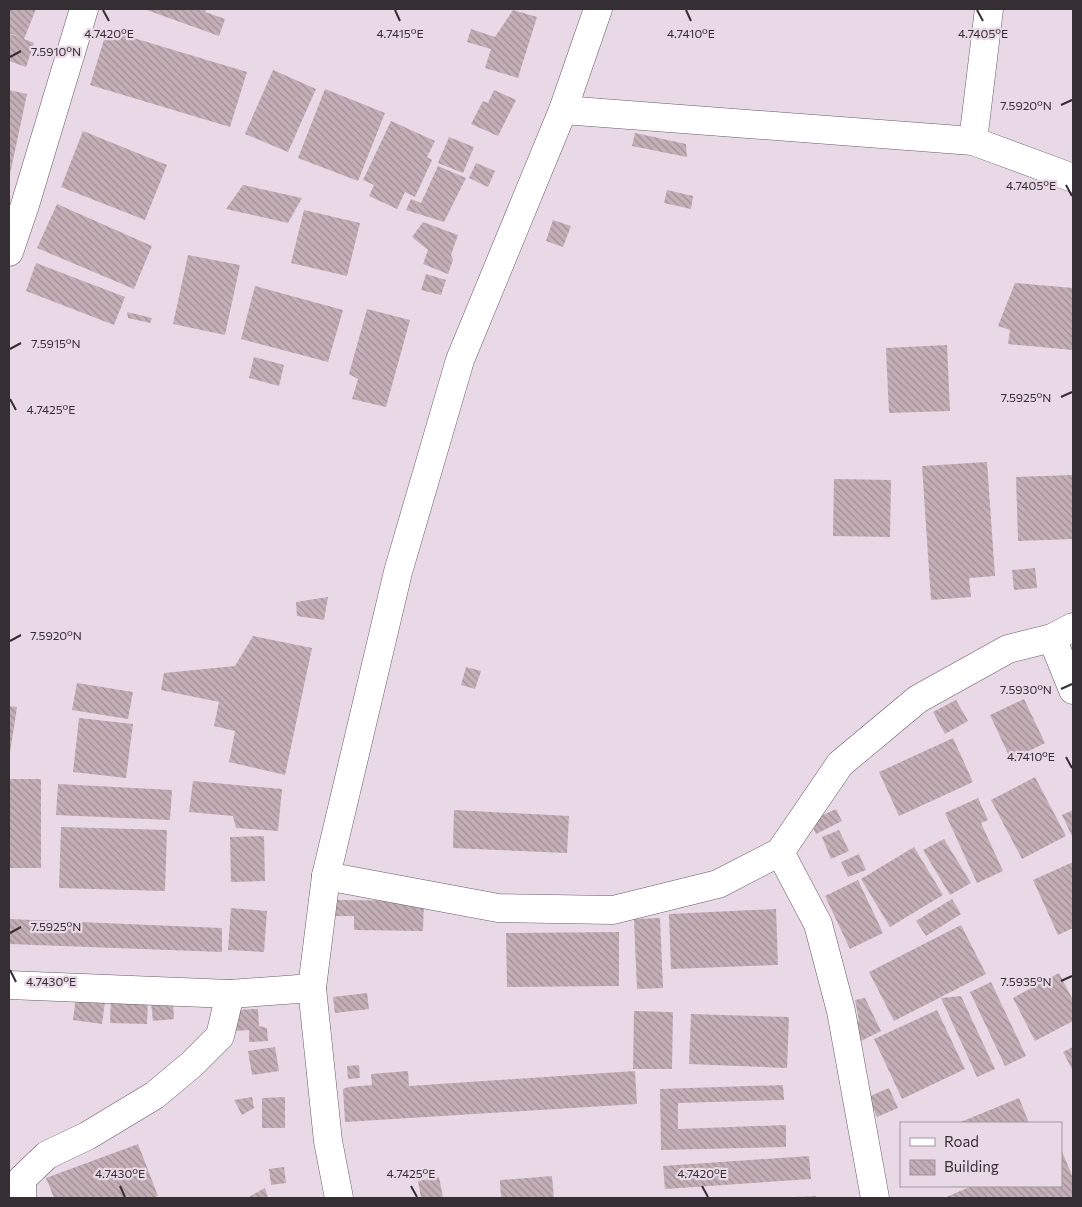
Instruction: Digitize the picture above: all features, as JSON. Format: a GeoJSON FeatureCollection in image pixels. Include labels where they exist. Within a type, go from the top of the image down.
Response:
{"type":"FeatureCollection","features":[{"type":"Feature","properties":{"kind":"street"},"geometry":{"type":"LineString","coordinates":[[9,252],[84,9]]}},
{"type":"Feature","properties":{"kind":"street"},"geometry":{"type":"LineString","coordinates":[[339,1198],[328,1141],[312,988],[326,876],[398,572],[460,360],[562,110],[598,9]]}},
{"type":"Feature","properties":{"kind":"street"},"geometry":{"type":"LineString","coordinates":[[973,141],[988,9]]}},
{"type":"Feature","properties":{"kind":"street"},"geometry":{"type":"LineString","coordinates":[[562,110],[973,141],[1073,178]]}},
{"type":"Feature","properties":{"kind":"street"},"geometry":{"type":"LineString","coordinates":[[326,876],[498,908],[614,910],[718,884],[780,852],[840,764],[918,700],[1008,649],[1063,633],[1073,690]]}},
{"type":"Feature","properties":{"kind":"street"},"geometry":{"type":"LineString","coordinates":[[780,852],[818,924],[841,1011],[875,1198]]}},
{"type":"Feature","properties":{"kind":"street"},"geometry":{"type":"LineString","coordinates":[[9,985],[230,994],[312,988]]}},
{"type":"Feature","properties":{"kind":"street"},"geometry":{"type":"LineString","coordinates":[[22,1198],[22,1179],[47,1155],[88,1136],[155,1095],[192,1064],[220,1036],[230,994]]}},
{"type":"Feature","properties":{"kind":"building"},"geometry":{"type":"Polygon","coordinates":[[[9,9],[36,9],[24,39],[34,43],[26,67],[9,61],[9,34],[19,37],[9,33],[9,9]]]}},
{"type":"Feature","properties":{"kind":"building"},"geometry":{"type":"Polygon","coordinates":[[[144,9],[206,9],[205,12],[225,19],[219,36],[144,9]]]}},
{"type":"Feature","properties":{"kind":"building"},"geometry":{"type":"Polygon","coordinates":[[[513,10],[537,17],[518,78],[485,68],[491,49],[467,42],[471,29],[495,37],[513,10]]]}},
{"type":"Feature","properties":{"kind":"building"},"geometry":{"type":"Polygon","coordinates":[[[107,30],[247,72],[230,127],[90,85],[107,30]]]}},
{"type":"Feature","properties":{"kind":"building"},"geometry":{"type":"Polygon","coordinates":[[[273,70],[316,89],[288,152],[245,134],[273,70]]]}},
{"type":"Feature","properties":{"kind":"building"},"geometry":{"type":"Polygon","coordinates":[[[325,89],[385,113],[358,181],[298,158],[325,89]]]}},
{"type":"Feature","properties":{"kind":"building"},"geometry":{"type":"Polygon","coordinates":[[[9,90],[27,94],[10,174],[9,174],[9,90]]]}},
{"type":"Feature","properties":{"kind":"building"},"geometry":{"type":"Polygon","coordinates":[[[494,90],[516,100],[498,136],[471,124],[483,101],[488,103],[494,90]]]}},
{"type":"Feature","properties":{"kind":"building"},"geometry":{"type":"Polygon","coordinates":[[[391,121],[435,141],[427,157],[432,160],[415,197],[405,192],[397,209],[369,196],[374,185],[363,180],[391,121]]]}},
{"type":"Feature","properties":{"kind":"building"},"geometry":{"type":"Polygon","coordinates":[[[83,131],[167,165],[145,220],[61,187],[83,131]]]}},
{"type":"Feature","properties":{"kind":"building"},"geometry":{"type":"Polygon","coordinates":[[[635,133],[686,144],[687,157],[632,146],[635,133]]]}},
{"type":"Feature","properties":{"kind":"building"},"geometry":{"type":"Polygon","coordinates":[[[449,137],[474,147],[463,173],[438,163],[449,137]]]}},
{"type":"Feature","properties":{"kind":"building"},"geometry":{"type":"Polygon","coordinates":[[[476,163],[495,171],[488,187],[469,178],[476,163]]]}},
{"type":"Feature","properties":{"kind":"building"},"geometry":{"type":"Polygon","coordinates":[[[438,166],[466,178],[444,222],[406,210],[411,199],[421,203],[438,166]]]}},
{"type":"Feature","properties":{"kind":"building"},"geometry":{"type":"Polygon","coordinates":[[[243,185],[302,198],[288,223],[226,209],[243,185]]]}},
{"type":"Feature","properties":{"kind":"building"},"geometry":{"type":"Polygon","coordinates":[[[667,190],[693,196],[691,209],[664,203],[667,190]]]}},
{"type":"Feature","properties":{"kind":"building"},"geometry":{"type":"Polygon","coordinates":[[[57,204],[152,246],[134,289],[37,248],[57,204]]]}},
{"type":"Feature","properties":{"kind":"building"},"geometry":{"type":"Polygon","coordinates":[[[304,210],[360,223],[347,276],[291,263],[304,210]]]}},
{"type":"Feature","properties":{"kind":"building"},"geometry":{"type":"Polygon","coordinates":[[[553,220],[571,226],[563,247],[546,241],[553,220]]]}},
{"type":"Feature","properties":{"kind":"building"},"geometry":{"type":"Polygon","coordinates":[[[423,222],[458,235],[451,255],[453,260],[448,274],[423,264],[428,250],[412,237],[423,222]]]}},
{"type":"Feature","properties":{"kind":"building"},"geometry":{"type":"Polygon","coordinates":[[[188,255],[240,265],[225,335],[173,324],[188,255]]]}},
{"type":"Feature","properties":{"kind":"building"},"geometry":{"type":"Polygon","coordinates":[[[36,263],[125,297],[114,325],[26,291],[36,263]]]}},
{"type":"Feature","properties":{"kind":"building"},"geometry":{"type":"Polygon","coordinates":[[[426,274],[446,280],[441,295],[421,290],[426,274]]]}},
{"type":"Feature","properties":{"kind":"building"},"geometry":{"type":"Polygon","coordinates":[[[1015,283],[1073,288],[1073,350],[1008,344],[1010,330],[998,326],[1015,283]]]}},
{"type":"Feature","properties":{"kind":"building"},"geometry":{"type":"Polygon","coordinates":[[[255,286],[343,310],[328,362],[241,339],[255,286]]]}},
{"type":"Feature","properties":{"kind":"building"},"geometry":{"type":"Polygon","coordinates":[[[367,309],[410,320],[386,407],[352,399],[358,379],[349,374],[367,309]]]}},
{"type":"Feature","properties":{"kind":"building"},"geometry":{"type":"Polygon","coordinates":[[[127,312],[152,318],[150,323],[128,318],[127,312]]]}},
{"type":"Feature","properties":{"kind":"building"},"geometry":{"type":"Polygon","coordinates":[[[947,345],[950,411],[889,413],[886,348],[947,345]]]}},
{"type":"Feature","properties":{"kind":"building"},"geometry":{"type":"Polygon","coordinates":[[[254,357],[284,365],[279,386],[249,378],[254,357]]]}},
{"type":"Feature","properties":{"kind":"building"},"geometry":{"type":"Polygon","coordinates":[[[987,462],[995,576],[969,578],[971,597],[931,600],[922,466],[987,462]]]}},
{"type":"Feature","properties":{"kind":"building"},"geometry":{"type":"Polygon","coordinates":[[[1073,475],[1073,539],[1018,541],[1016,477],[1073,475]]]}},
{"type":"Feature","properties":{"kind":"building"},"geometry":{"type":"Polygon","coordinates":[[[834,479],[891,480],[890,537],[833,536],[834,479]]]}},
{"type":"Feature","properties":{"kind":"building"},"geometry":{"type":"Polygon","coordinates":[[[1035,568],[1037,588],[1014,590],[1012,570],[1035,568]]]}},
{"type":"Feature","properties":{"kind":"building"},"geometry":{"type":"Polygon","coordinates":[[[328,597],[324,620],[297,616],[296,602],[328,597]]]}},
{"type":"Feature","properties":{"kind":"building"},"geometry":{"type":"Polygon","coordinates":[[[253,636],[312,648],[285,775],[229,762],[235,731],[214,726],[219,702],[161,690],[164,673],[235,666],[253,636]]]}},
{"type":"Feature","properties":{"kind":"building"},"geometry":{"type":"Polygon","coordinates":[[[466,667],[481,671],[475,689],[461,685],[466,667]]]}},
{"type":"Feature","properties":{"kind":"building"},"geometry":{"type":"Polygon","coordinates":[[[77,683],[133,692],[128,719],[72,710],[77,683]]]}},
{"type":"Feature","properties":{"kind":"building"},"geometry":{"type":"Polygon","coordinates":[[[1024,699],[1045,743],[1011,760],[990,715],[1024,699]]]}},
{"type":"Feature","properties":{"kind":"building"},"geometry":{"type":"Polygon","coordinates":[[[956,700],[968,721],[945,734],[933,712],[956,700]]]}},
{"type":"Feature","properties":{"kind":"building"},"geometry":{"type":"Polygon","coordinates":[[[9,706],[17,707],[10,753],[9,753],[9,706]]]}},
{"type":"Feature","properties":{"kind":"building"},"geometry":{"type":"Polygon","coordinates":[[[79,718],[133,724],[126,778],[73,772],[79,718]]]}},
{"type":"Feature","properties":{"kind":"building"},"geometry":{"type":"Polygon","coordinates":[[[953,738],[973,782],[899,816],[879,772],[953,738]]]}},
{"type":"Feature","properties":{"kind":"building"},"geometry":{"type":"Polygon","coordinates":[[[1035,777],[1066,836],[1022,859],[991,800],[1035,777]]]}},
{"type":"Feature","properties":{"kind":"building"},"geometry":{"type":"Polygon","coordinates":[[[9,779],[41,779],[41,868],[9,868],[9,779]]]}},
{"type":"Feature","properties":{"kind":"building"},"geometry":{"type":"Polygon","coordinates":[[[193,781],[282,789],[278,831],[236,828],[233,816],[189,812],[193,781]]]}},
{"type":"Feature","properties":{"kind":"building"},"geometry":{"type":"Polygon","coordinates":[[[58,784],[172,790],[170,820],[56,815],[58,784]]]}},
{"type":"Feature","properties":{"kind":"building"},"geometry":{"type":"Polygon","coordinates":[[[978,798],[988,820],[981,823],[1003,871],[977,883],[945,813],[978,798]]]}},
{"type":"Feature","properties":{"kind":"building"},"geometry":{"type":"Polygon","coordinates":[[[836,809],[842,821],[816,834],[810,821],[836,809]]]}},
{"type":"Feature","properties":{"kind":"building"},"geometry":{"type":"Polygon","coordinates":[[[454,810],[569,816],[567,853],[453,848],[454,810]]]}},
{"type":"Feature","properties":{"kind":"building"},"geometry":{"type":"Polygon","coordinates":[[[1073,810],[1073,838],[1062,815],[1073,810]]]}},
{"type":"Feature","properties":{"kind":"building"},"geometry":{"type":"Polygon","coordinates":[[[61,827],[167,830],[165,891],[59,888],[61,827]]]}},
{"type":"Feature","properties":{"kind":"building"},"geometry":{"type":"Polygon","coordinates":[[[839,830],[849,851],[831,859],[822,837],[839,830]]]}},
{"type":"Feature","properties":{"kind":"building"},"geometry":{"type":"Polygon","coordinates":[[[264,836],[265,881],[231,882],[230,837],[264,836]]]}},
{"type":"Feature","properties":{"kind":"building"},"geometry":{"type":"Polygon","coordinates":[[[944,839],[971,883],[950,895],[923,850],[944,839]]]}},
{"type":"Feature","properties":{"kind":"building"},"geometry":{"type":"Polygon","coordinates":[[[914,847],[943,895],[890,927],[861,879],[914,847]]]}},
{"type":"Feature","properties":{"kind":"building"},"geometry":{"type":"Polygon","coordinates":[[[859,854],[866,870],[848,877],[841,862],[859,854]]]}},
{"type":"Feature","properties":{"kind":"building"},"geometry":{"type":"Polygon","coordinates":[[[1073,862],[1073,928],[1058,935],[1033,880],[1073,862]]]}},
{"type":"Feature","properties":{"kind":"building"},"geometry":{"type":"Polygon","coordinates":[[[858,880],[883,933],[850,949],[825,896],[858,880]]]}},
{"type":"Feature","properties":{"kind":"building"},"geometry":{"type":"Polygon","coordinates":[[[952,899],[961,914],[926,936],[916,921],[952,899]]]}},
{"type":"Feature","properties":{"kind":"building"},"geometry":{"type":"Polygon","coordinates":[[[336,900],[424,901],[423,931],[354,930],[354,916],[336,916],[336,900]]]}},
{"type":"Feature","properties":{"kind":"building"},"geometry":{"type":"Polygon","coordinates":[[[231,908],[267,911],[264,952],[228,950],[231,908]]]}},
{"type":"Feature","properties":{"kind":"building"},"geometry":{"type":"Polygon","coordinates":[[[776,909],[778,965],[671,969],[669,914],[776,909]]]}},
{"type":"Feature","properties":{"kind":"building"},"geometry":{"type":"Polygon","coordinates":[[[660,918],[663,988],[637,989],[634,919],[660,918]]]}},
{"type":"Feature","properties":{"kind":"building"},"geometry":{"type":"Polygon","coordinates":[[[9,919],[222,928],[222,952],[9,944],[9,919]]]}},
{"type":"Feature","properties":{"kind":"building"},"geometry":{"type":"Polygon","coordinates":[[[961,925],[986,974],[894,1021],[869,972],[961,925]]]}},
{"type":"Feature","properties":{"kind":"building"},"geometry":{"type":"Polygon","coordinates":[[[619,932],[619,986],[507,987],[506,933],[619,932]]]}},
{"type":"Feature","properties":{"kind":"building"},"geometry":{"type":"Polygon","coordinates":[[[1059,973],[1073,1000],[1073,1021],[1035,1041],[1013,998],[1059,973]]]}},
{"type":"Feature","properties":{"kind":"building"},"geometry":{"type":"Polygon","coordinates":[[[991,982],[1026,1056],[1005,1066],[970,992],[991,982]]]}},
{"type":"Feature","properties":{"kind":"building"},"geometry":{"type":"Polygon","coordinates":[[[367,993],[369,1009],[335,1013],[333,997],[367,993]]]}},
{"type":"Feature","properties":{"kind":"building"},"geometry":{"type":"Polygon","coordinates":[[[961,996],[995,1069],[977,1077],[941,998],[961,996]]]}},
{"type":"Feature","properties":{"kind":"building"},"geometry":{"type":"Polygon","coordinates":[[[76,997],[105,1001],[102,1024],[73,1020],[76,997]]]}},
{"type":"Feature","properties":{"kind":"building"},"geometry":{"type":"Polygon","coordinates":[[[865,998],[881,1031],[861,1041],[852,1025],[859,1021],[855,1000],[865,998]]]}},
{"type":"Feature","properties":{"kind":"building"},"geometry":{"type":"Polygon","coordinates":[[[111,999],[148,1000],[147,1024],[110,1023],[111,999]]]}},
{"type":"Feature","properties":{"kind":"building"},"geometry":{"type":"Polygon","coordinates":[[[173,1001],[174,1019],[153,1021],[151,1003],[173,1001]]]}},
{"type":"Feature","properties":{"kind":"building"},"geometry":{"type":"Polygon","coordinates":[[[258,1009],[259,1026],[267,1028],[268,1041],[249,1042],[249,1030],[236,1031],[235,1010],[258,1009]]]}},
{"type":"Feature","properties":{"kind":"building"},"geometry":{"type":"Polygon","coordinates":[[[937,1010],[965,1069],[902,1099],[874,1039],[937,1010]]]}},
{"type":"Feature","properties":{"kind":"building"},"geometry":{"type":"Polygon","coordinates":[[[634,1011],[673,1012],[672,1069],[633,1069],[634,1011]]]}},
{"type":"Feature","properties":{"kind":"building"},"geometry":{"type":"Polygon","coordinates":[[[691,1014],[789,1017],[787,1068],[689,1064],[691,1014]]]}},
{"type":"Feature","properties":{"kind":"building"},"geometry":{"type":"Polygon","coordinates":[[[275,1047],[279,1071],[252,1075],[248,1051],[275,1047]]]}},
{"type":"Feature","properties":{"kind":"building"},"geometry":{"type":"Polygon","coordinates":[[[1073,1047],[1073,1071],[1063,1052],[1073,1047]]]}},
{"type":"Feature","properties":{"kind":"building"},"geometry":{"type":"Polygon","coordinates":[[[359,1065],[360,1078],[348,1079],[347,1066],[359,1065]]]}},
{"type":"Feature","properties":{"kind":"building"},"geometry":{"type":"Polygon","coordinates":[[[408,1071],[409,1086],[635,1071],[637,1104],[345,1122],[343,1089],[372,1085],[371,1074],[408,1071]]]}},
{"type":"Feature","properties":{"kind":"building"},"geometry":{"type":"Polygon","coordinates":[[[783,1085],[784,1100],[678,1103],[678,1129],[786,1125],[786,1147],[661,1150],[660,1089],[783,1085]]]}},
{"type":"Feature","properties":{"kind":"building"},"geometry":{"type":"Polygon","coordinates":[[[889,1088],[898,1108],[877,1117],[868,1097],[889,1088]]]}},
{"type":"Feature","properties":{"kind":"building"},"geometry":{"type":"Polygon","coordinates":[[[252,1097],[254,1108],[242,1115],[234,1100],[252,1097]]]}},
{"type":"Feature","properties":{"kind":"building"},"geometry":{"type":"Polygon","coordinates":[[[285,1097],[285,1128],[262,1128],[262,1098],[285,1097]]]}},
{"type":"Feature","properties":{"kind":"building"},"geometry":{"type":"Polygon","coordinates":[[[1019,1098],[1029,1122],[960,1122],[1019,1098]]]}},
{"type":"Feature","properties":{"kind":"building"},"geometry":{"type":"Polygon","coordinates":[[[138,1144],[158,1196],[152,1198],[54,1198],[46,1178],[138,1144]]]}},
{"type":"Feature","properties":{"kind":"building"},"geometry":{"type":"Polygon","coordinates":[[[1062,1151],[1073,1178],[1073,1198],[944,1198],[970,1187],[1062,1187],[1062,1151]]]}},
{"type":"Feature","properties":{"kind":"building"},"geometry":{"type":"Polygon","coordinates":[[[809,1156],[811,1179],[665,1189],[663,1166],[809,1156]]]}},
{"type":"Feature","properties":{"kind":"building"},"geometry":{"type":"Polygon","coordinates":[[[284,1167],[286,1183],[271,1185],[269,1169],[284,1167]]]}},
{"type":"Feature","properties":{"kind":"building"},"geometry":{"type":"Polygon","coordinates":[[[552,1176],[554,1198],[501,1198],[500,1180],[552,1176]]]}},
{"type":"Feature","properties":{"kind":"building"},"geometry":{"type":"Polygon","coordinates":[[[439,1177],[443,1198],[421,1198],[418,1181],[439,1177]]]}},
{"type":"Feature","properties":{"kind":"building"},"geometry":{"type":"Polygon","coordinates":[[[265,1188],[268,1198],[247,1198],[265,1188]]]}},
{"type":"Feature","properties":{"kind":"building"},"geometry":{"type":"Polygon","coordinates":[[[816,1196],[816,1198],[793,1198],[793,1197],[816,1196]]]}}]}
